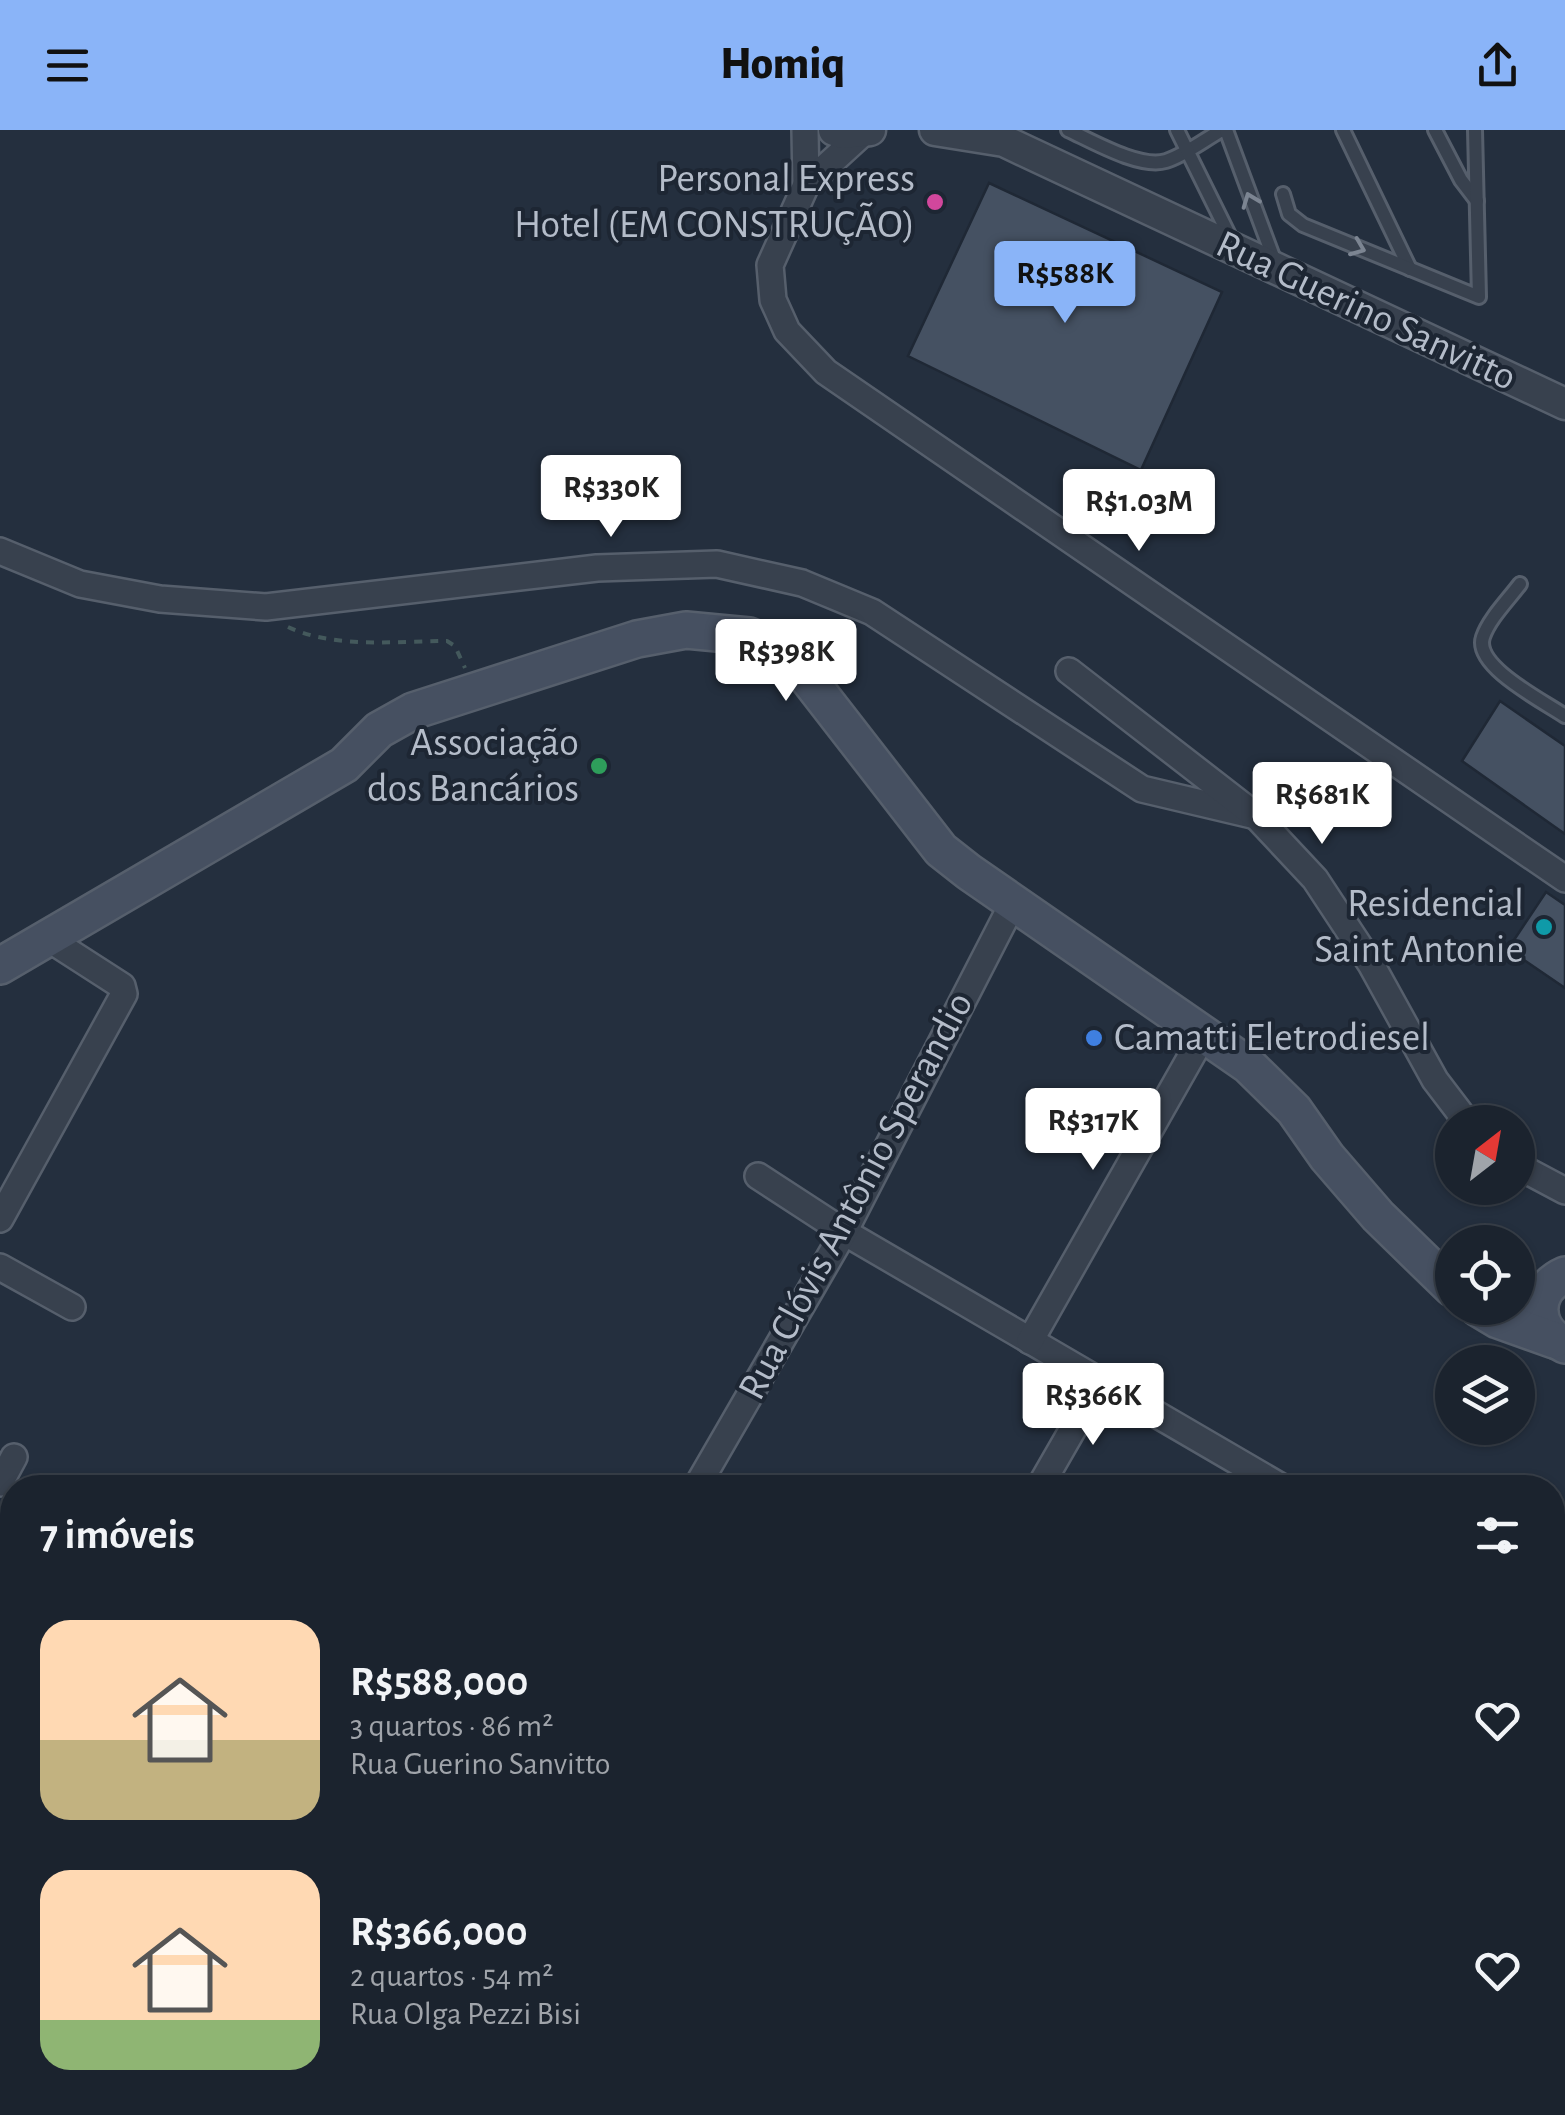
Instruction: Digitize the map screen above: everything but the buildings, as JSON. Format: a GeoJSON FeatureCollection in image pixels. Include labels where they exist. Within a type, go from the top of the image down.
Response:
{"type":"FeatureCollection","features":[{"type":"Feature","properties":{"kind":"main road"},"geometry":{"type":"LineString","coordinates":[[0,966],[344,765],[379,730],[413,711],[637,639],[686,630],[732,633],[778,648],[799,668],[942,850],[1248,1065],[1294,1110],[1326,1157],[1378,1216],[1435,1268]]}},
{"type":"Feature","properties":{"kind":"main road"},"geometry":{"type":"LineString","coordinates":[[1552,1276],[1539,1311],[1546,1332],[1560,1343]]}},
{"type":"Feature","properties":{"kind":"main road"},"geometry":{"type":"LineString","coordinates":[[1511,1325],[1560,1343]]}},
{"type":"Feature","properties":{"kind":"street"},"geometry":{"type":"LineString","coordinates":[[805,130],[806,185]]}},
{"type":"Feature","properties":{"kind":"street","name":"Rua Guerino Sanvitto"},"geometry":{"type":"LineString","coordinates":[[936,130],[998,136],[1565,404]]}},
{"type":"Feature","properties":{"kind":"street"},"geometry":{"type":"LineString","coordinates":[[856,131],[806,185],[770,266],[772,300],[787,332],[826,372],[1565,880]]}},
{"type":"Feature","properties":{"kind":"street"},"geometry":{"type":"LineString","coordinates":[[0,551],[80,584],[160,600],[266,607],[597,568],[716,564],[802,582],[872,612],[1142,788],[1256,816]]}},
{"type":"Feature","properties":{"kind":"street"},"geometry":{"type":"LineString","coordinates":[[1069,672],[1256,816],[1315,879],[1371,964],[1435,1080],[1454,1105]]}},
{"type":"Feature","properties":{"kind":"street","name":"Rua Clóvis Antônio Sperandio"},"geometry":{"type":"LineString","coordinates":[[704,1475],[844,1232],[1013,903]]}},
{"type":"Feature","properties":{"kind":"street"},"geometry":{"type":"LineString","coordinates":[[0,1219],[124,994],[122,986],[49,939]]}},
{"type":"Feature","properties":{"kind":"street"},"geometry":{"type":"LineString","coordinates":[[1030,1341],[1204,1032]]}},
{"type":"Feature","properties":{"kind":"street"},"geometry":{"type":"LineString","coordinates":[[1535,1175],[1565,1191]]}},
{"type":"Feature","properties":{"kind":"street"},"geometry":{"type":"LineString","coordinates":[[758,1176],[844,1232],[1261,1475]]}},
{"type":"Feature","properties":{"kind":"street"},"geometry":{"type":"LineString","coordinates":[[0,1267],[72,1306]]}},
{"type":"Feature","properties":{"kind":"street"},"geometry":{"type":"LineString","coordinates":[[1046,1475],[1100,1382]]}},
{"type":"Feature","properties":{"kind":"street"},"geometry":{"type":"LineString","coordinates":[[4,1475],[14,1457]]}},
{"type":"Feature","properties":{"kind":"lane"},"geometry":{"type":"LineString","coordinates":[[1068,130],[1153,163],[1185,152],[1224,130],[1278,269]]}},
{"type":"Feature","properties":{"kind":"lane"},"geometry":{"type":"LineString","coordinates":[[1176,130],[1236,250]]}},
{"type":"Feature","properties":{"kind":"lane"},"geometry":{"type":"LineString","coordinates":[[1344,130],[1410,269]]}},
{"type":"Feature","properties":{"kind":"lane"},"geometry":{"type":"LineString","coordinates":[[1435,130],[1476,200]]}},
{"type":"Feature","properties":{"kind":"lane"},"geometry":{"type":"LineString","coordinates":[[1283,194],[1289,214],[1303,225],[1479,297],[1475,130]]}},
{"type":"Feature","properties":{"kind":"lane"},"geometry":{"type":"LineString","coordinates":[[1520,584],[1484,634],[1480,650],[1488,664],[1565,716]]}},
{"type":"Feature","properties":{"kind":"path"},"geometry":{"type":"LineString","coordinates":[[266,607],[290,629],[318,637],[362,642],[447,641],[460,654],[474,691]]}},
{"type":"Feature","properties":{"kind":"place","name":"Personal Express Hotel (EM CONSTRUÇÃO)"},"geometry":{"type":"Point","coordinates":[935,202]}},
{"type":"Feature","properties":{"kind":"place","name":"Associação dos Bancários"},"geometry":{"type":"Point","coordinates":[599,766]}},
{"type":"Feature","properties":{"kind":"place","name":"Residencial Saint Antonie"},"geometry":{"type":"Point","coordinates":[1544,927]}},
{"type":"Feature","properties":{"kind":"place","name":"Camatti Eletrodiesel"},"geometry":{"type":"Point","coordinates":[1094,1038]}}]}
